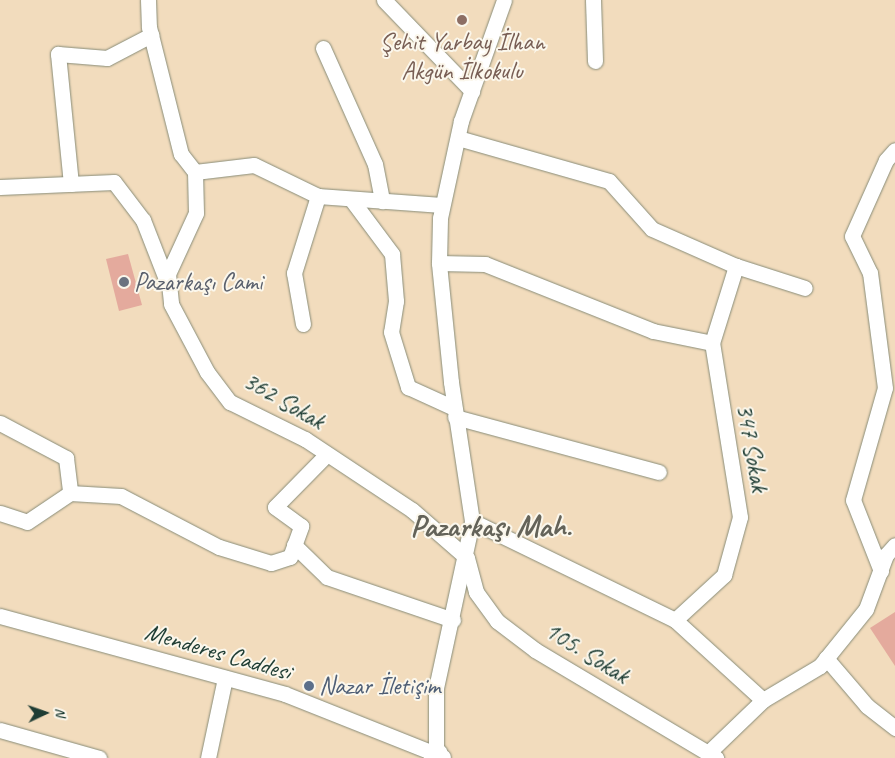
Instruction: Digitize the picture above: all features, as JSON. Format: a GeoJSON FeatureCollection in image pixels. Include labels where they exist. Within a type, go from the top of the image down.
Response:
{"type":"FeatureCollection","features":[{"type":"Feature","properties":{"kind":"street"},"geometry":{"type":"LineString","coordinates":[[148,0],[152,35],[181,154],[195,172],[254,165],[318,196],[442,205]]}},
{"type":"Feature","properties":{"kind":"street"},"geometry":{"type":"LineString","coordinates":[[384,0],[472,91]]}},
{"type":"Feature","properties":{"kind":"street"},"geometry":{"type":"LineString","coordinates":[[440,757],[436,688],[467,558],[472,521],[455,413],[439,264],[442,205],[458,138],[472,91],[504,0]]}},
{"type":"Feature","properties":{"kind":"street"},"geometry":{"type":"LineString","coordinates":[[593,0],[595,61]]}},
{"type":"Feature","properties":{"kind":"street"},"geometry":{"type":"LineString","coordinates":[[71,184],[58,54],[107,58],[152,35]]}},
{"type":"Feature","properties":{"kind":"street"},"geometry":{"type":"LineString","coordinates":[[323,48],[375,164],[382,201]]}},
{"type":"Feature","properties":{"kind":"street"},"geometry":{"type":"LineString","coordinates":[[458,138],[609,181],[652,229],[736,266],[805,288]]}},
{"type":"Feature","properties":{"kind":"street"},"geometry":{"type":"LineString","coordinates":[[880,571],[853,500],[885,388],[870,273],[852,236],[886,160],[895,150]]}},
{"type":"Feature","properties":{"kind":"street","name":"362 Sokak"},"geometry":{"type":"LineString","coordinates":[[195,172],[196,213],[168,274],[171,304],[207,372],[230,402],[326,454],[412,510],[467,558]]}},
{"type":"Feature","properties":{"kind":"street"},"geometry":{"type":"LineString","coordinates":[[0,187],[114,182],[143,220],[169,288]]}},
{"type":"Feature","properties":{"kind":"street"},"geometry":{"type":"LineString","coordinates":[[303,324],[294,273],[318,196]]}},
{"type":"Feature","properties":{"kind":"street"},"geometry":{"type":"LineString","coordinates":[[352,199],[392,254],[396,301],[391,332],[408,387],[455,413],[659,472]]}},
{"type":"Feature","properties":{"kind":"street"},"geometry":{"type":"LineString","coordinates":[[439,264],[485,264],[653,331],[712,343]]}},
{"type":"Feature","properties":{"kind":"street","name":"347 Sokak"},"geometry":{"type":"LineString","coordinates":[[675,620],[724,575],[740,517],[712,343],[736,266]]}},
{"type":"Feature","properties":{"kind":"street"},"geometry":{"type":"LineString","coordinates":[[0,422],[66,458],[70,493]]}},
{"type":"Feature","properties":{"kind":"street"},"geometry":{"type":"LineString","coordinates":[[0,513],[27,522],[70,493],[121,496],[219,546],[271,563],[290,557],[301,526],[275,508],[326,454]]}},
{"type":"Feature","properties":{"kind":"street"},"geometry":{"type":"LineString","coordinates":[[472,521],[675,620],[763,700]]}},
{"type":"Feature","properties":{"kind":"street"},"geometry":{"type":"LineString","coordinates":[[294,545],[327,577],[453,620]]}},
{"type":"Feature","properties":{"kind":"street"},"geometry":{"type":"LineString","coordinates":[[712,756],[763,700],[826,658],[866,609],[880,571],[895,545]]}},
{"type":"Feature","properties":{"kind":"street","name":"105. Sokak"},"geometry":{"type":"LineString","coordinates":[[467,558],[476,592],[497,621],[535,650],[712,756]]}},
{"type":"Feature","properties":{"kind":"street","name":"Menderes Caddesi"},"geometry":{"type":"LineString","coordinates":[[0,616],[285,694],[440,757]]}},
{"type":"Feature","properties":{"kind":"street"},"geometry":{"type":"LineString","coordinates":[[826,658],[867,706],[895,728]]}},
{"type":"Feature","properties":{"kind":"street"},"geometry":{"type":"LineString","coordinates":[[208,758],[225,678]]}},
{"type":"Feature","properties":{"kind":"street"},"geometry":{"type":"LineString","coordinates":[[0,730],[99,758]]}},
{"type":"Feature","properties":{"kind":"building","name":"Pazarkaşı Cami"},"geometry":{"type":"Polygon","coordinates":[[[128,254],[142,305],[119,311],[106,259],[128,254]]]}},
{"type":"Feature","properties":{"kind":"building"},"geometry":{"type":"Polygon","coordinates":[[[895,612],[895,666],[870,628],[895,612]]]}},
{"type":"Feature","properties":{"kind":"place","name":"Şehit Yarbay İlhan Akgün İlkokulu"},"geometry":{"type":"Point","coordinates":[462,20]}},
{"type":"Feature","properties":{"kind":"place","name":"Pazarkaşı Cami"},"geometry":{"type":"Point","coordinates":[124,282]}},
{"type":"Feature","properties":{"kind":"place","name":"Nazar İletişim"},"geometry":{"type":"Point","coordinates":[309,686]}},
{"type":"Feature","properties":{"kind":"district","name":"Pazarkaşı Mah."},"geometry":{"type":"Point","coordinates":[491,526]}}]}
